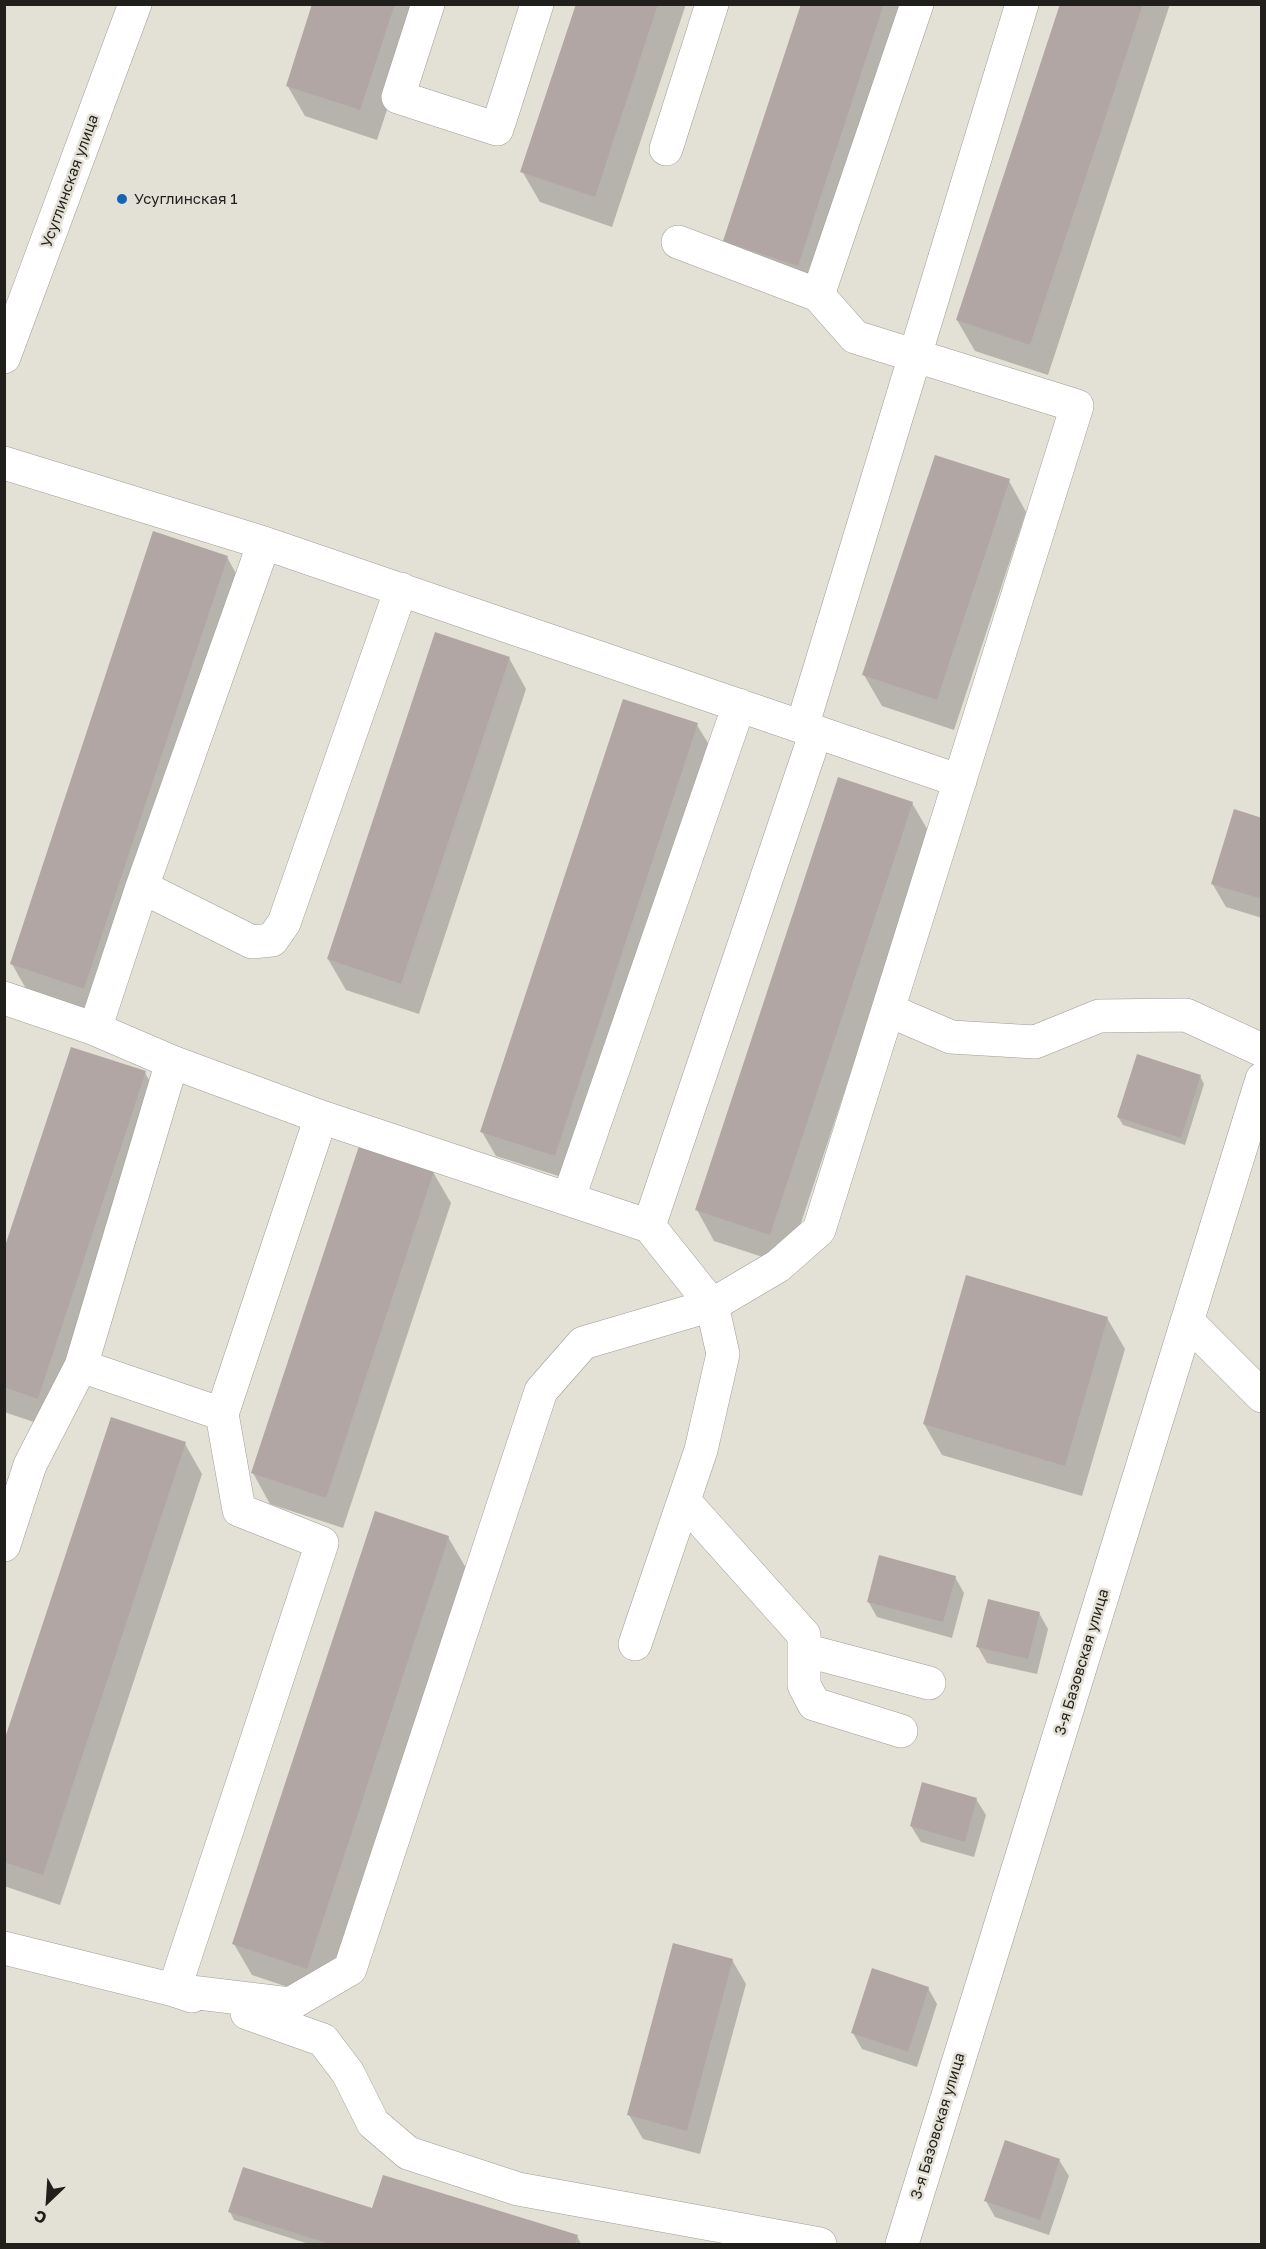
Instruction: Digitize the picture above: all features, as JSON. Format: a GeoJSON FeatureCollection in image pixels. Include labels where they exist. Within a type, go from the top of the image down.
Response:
{"type":"FeatureCollection","features":[{"type":"Feature","properties":{"kind":"street","name":"Усуглинская улица"},"geometry":{"type":"LineString","coordinates":[[4,357],[135,4]]}},
{"type":"Feature","properties":{"kind":"street"},"geometry":{"type":"LineString","coordinates":[[428,4],[398,97],[497,129],[537,4]]}},
{"type":"Feature","properties":{"kind":"street"},"geometry":{"type":"LineString","coordinates":[[666,149],[712,4]]}},
{"type":"Feature","properties":{"kind":"street"},"geometry":{"type":"LineString","coordinates":[[818,295],[917,4]]}},
{"type":"Feature","properties":{"kind":"street"},"geometry":{"type":"LineString","coordinates":[[649,1226],[809,729],[915,356],[1022,4]]}},
{"type":"Feature","properties":{"kind":"street"},"geometry":{"type":"LineString","coordinates":[[174,1990],[290,2004],[350,1969],[541,1391],[583,1343],[712,1305],[778,1266],[819,1230],[1077,406],[855,337],[818,295],[678,242]]}},
{"type":"Feature","properties":{"kind":"street"},"geometry":{"type":"LineString","coordinates":[[4,463],[264,543],[960,781]]}},
{"type":"Feature","properties":{"kind":"street"},"geometry":{"type":"LineString","coordinates":[[95,1029],[142,887],[264,543]]}},
{"type":"Feature","properties":{"kind":"street"},"geometry":{"type":"LineString","coordinates":[[142,887],[252,942],[272,940],[284,923],[400,589]]}},
{"type":"Feature","properties":{"kind":"street"},"geometry":{"type":"LineString","coordinates":[[569,1197],[739,705]]}},
{"type":"Feature","properties":{"kind":"street"},"geometry":{"type":"LineString","coordinates":[[4,998],[95,1029],[172,1062],[321,1117],[569,1197],[649,1226],[712,1305],[723,1354],[701,1450],[635,1644]]}},
{"type":"Feature","properties":{"kind":"street"},"geometry":{"type":"LineString","coordinates":[[888,1010],[951,1037],[1035,1042],[1099,1016],[1186,1015],[1262,1050]]}},
{"type":"Feature","properties":{"kind":"street"},"geometry":{"type":"LineString","coordinates":[[4,1545],[17,1461],[81,1366],[172,1062]]}},
{"type":"Feature","properties":{"kind":"street","name":"3-я Базовская улица"},"geometry":{"type":"LineString","coordinates":[[902,2244],[1262,1079]]}},
{"type":"Feature","properties":{"kind":"street"},"geometry":{"type":"LineString","coordinates":[[174,1990],[322,1543],[239,1510],[222,1414],[321,1117]]}},
{"type":"Feature","properties":{"kind":"street"},"geometry":{"type":"LineString","coordinates":[[1187,1322],[1262,1396]]}},
{"type":"Feature","properties":{"kind":"street"},"geometry":{"type":"LineString","coordinates":[[81,1366],[222,1414]]}},
{"type":"Feature","properties":{"kind":"street"},"geometry":{"type":"LineString","coordinates":[[684,1501],[804,1635],[804,1685],[814,1704],[901,1731]]}},
{"type":"Feature","properties":{"kind":"street"},"geometry":{"type":"LineString","coordinates":[[804,1650],[929,1683]]}},
{"type":"Feature","properties":{"kind":"street"},"geometry":{"type":"LineString","coordinates":[[4,1948],[174,1990],[323,2040],[348,2073],[373,2123],[408,2153],[518,2189],[820,2244]]}},
{"type":"Feature","properties":{"kind":"building"},"geometry":{"type":"Polygon","coordinates":[[[312,4],[395,4],[360,110],[286,86],[312,4]]]}},
{"type":"Feature","properties":{"kind":"building"},"geometry":{"type":"Polygon","coordinates":[[[576,4],[658,4],[595,197],[520,172],[576,4]]]}},
{"type":"Feature","properties":{"kind":"building"},"geometry":{"type":"Polygon","coordinates":[[[801,4],[884,4],[798,266],[723,241],[801,4]]]}},
{"type":"Feature","properties":{"kind":"building"},"geometry":{"type":"Polygon","coordinates":[[[1060,4],[1143,4],[1030,345],[956,320],[1060,4]]]}},
{"type":"Feature","properties":{"kind":"building"},"geometry":{"type":"Polygon","coordinates":[[[935,455],[1010,479],[937,700],[862,675],[935,455]]]}},
{"type":"Feature","properties":{"kind":"building"},"geometry":{"type":"Polygon","coordinates":[[[153,531],[228,556],[84,989],[10,964],[153,531]]]}},
{"type":"Feature","properties":{"kind":"building"},"geometry":{"type":"Polygon","coordinates":[[[435,632],[510,657],[401,984],[327,959],[435,632]]]}},
{"type":"Feature","properties":{"kind":"building"},"geometry":{"type":"Polygon","coordinates":[[[623,699],[698,723],[555,1156],[480,1132],[623,699]]]}},
{"type":"Feature","properties":{"kind":"building"},"geometry":{"type":"Polygon","coordinates":[[[838,777],[913,802],[770,1235],[695,1210],[838,777]]]}},
{"type":"Feature","properties":{"kind":"building"},"geometry":{"type":"Polygon","coordinates":[[[1234,809],[1262,818],[1262,899],[1211,884],[1234,809]]]}},
{"type":"Feature","properties":{"kind":"building"},"geometry":{"type":"Polygon","coordinates":[[[71,1047],[146,1071],[38,1399],[4,1387],[4,1249],[71,1047]]]}},
{"type":"Feature","properties":{"kind":"building"},"geometry":{"type":"Polygon","coordinates":[[[1137,1054],[1201,1075],[1181,1138],[1117,1117],[1137,1054]]]}},
{"type":"Feature","properties":{"kind":"building"},"geometry":{"type":"Polygon","coordinates":[[[359,1146],[434,1171],[326,1498],[251,1473],[359,1146]]]}},
{"type":"Feature","properties":{"kind":"building"},"geometry":{"type":"Polygon","coordinates":[[[966,1275],[1108,1317],[1065,1466],[923,1424],[966,1275]]]}},
{"type":"Feature","properties":{"kind":"building"},"geometry":{"type":"Polygon","coordinates":[[[111,1417],[186,1442],[43,1875],[4,1862],[4,1741],[111,1417]]]}},
{"type":"Feature","properties":{"kind":"building"},"geometry":{"type":"Polygon","coordinates":[[[375,1511],[449,1536],[307,1969],[232,1944],[375,1511]]]}},
{"type":"Feature","properties":{"kind":"building"},"geometry":{"type":"Polygon","coordinates":[[[879,1555],[956,1576],[943,1622],[867,1602],[879,1555]]]}},
{"type":"Feature","properties":{"kind":"building"},"geometry":{"type":"Polygon","coordinates":[[[988,1599],[1040,1612],[1028,1659],[976,1647],[988,1599]]]}},
{"type":"Feature","properties":{"kind":"building"},"geometry":{"type":"Polygon","coordinates":[[[922,1782],[977,1798],[965,1842],[910,1826],[922,1782]]]}},
{"type":"Feature","properties":{"kind":"building"},"geometry":{"type":"Polygon","coordinates":[[[673,1943],[733,1959],[687,2131],[627,2115],[673,1943]]]}},
{"type":"Feature","properties":{"kind":"building"},"geometry":{"type":"Polygon","coordinates":[[[872,1968],[929,1987],[908,2052],[851,2033],[872,1968]]]}},
{"type":"Feature","properties":{"kind":"building"},"geometry":{"type":"Polygon","coordinates":[[[1005,2140],[1060,2159],[1040,2220],[984,2201],[1005,2140]]]}},
{"type":"Feature","properties":{"kind":"building"},"geometry":{"type":"Polygon","coordinates":[[[243,2167],[372,2208],[383,2175],[578,2235],[575,2244],[330,2244],[228,2212],[243,2167]]]}},
{"type":"Feature","properties":{"kind":"place","name":"Усуглинская 1"},"geometry":{"type":"Point","coordinates":[122,199]}}]}
